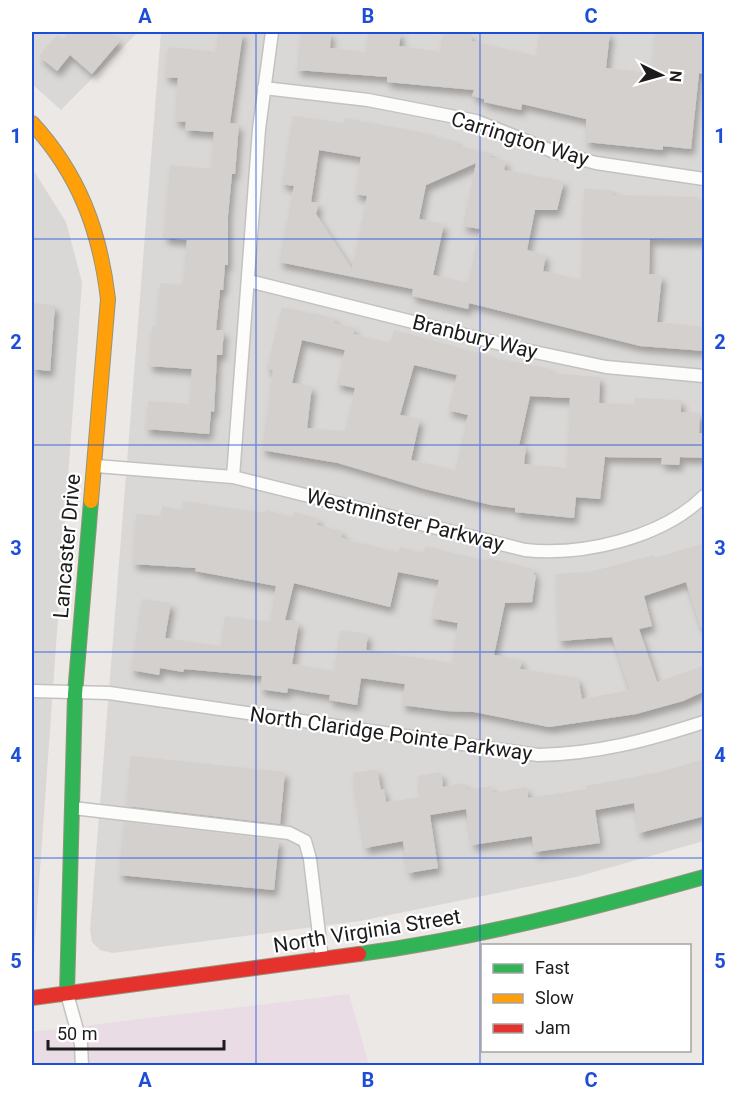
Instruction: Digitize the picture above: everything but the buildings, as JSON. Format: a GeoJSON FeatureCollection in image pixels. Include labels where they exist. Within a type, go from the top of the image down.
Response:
{"type":"FeatureCollection","features":[{"type":"Feature","properties":{"kind":"street","name":"Lancaster Drive"},"geometry":{"type":"LineString","coordinates":[[32,123],[64,161],[82,192],[96,227],[104,261],[108,299],[75,694],[67,993]]}},
{"type":"Feature","properties":{"kind":"street","name":"North Virginia Street"},"geometry":{"type":"LineString","coordinates":[[32,998],[441,942],[585,910],[705,877]]}},
{"type":"Feature","properties":{"kind":"lane"},"geometry":{"type":"LineString","coordinates":[[233,477],[264,88],[272,32]]}},
{"type":"Feature","properties":{"kind":"lane","name":"Carrington Way"},"geometry":{"type":"LineString","coordinates":[[264,88],[368,100],[476,121],[552,151],[596,163],[705,179]]}},
{"type":"Feature","properties":{"kind":"lane","name":"Branbury Way"},"geometry":{"type":"LineString","coordinates":[[249,281],[571,360],[646,373],[705,376]]}},
{"type":"Feature","properties":{"kind":"lane","name":"Westminster Parkway"},"geometry":{"type":"LineString","coordinates":[[94,465],[233,477],[525,550],[550,553],[575,552],[651,530],[674,520],[705,496]]}},
{"type":"Feature","properties":{"kind":"lane","name":"North Claridge Pointe Parkway"},"geometry":{"type":"LineString","coordinates":[[32,691],[75,694],[110,693],[506,753],[538,755],[602,750],[647,741],[705,722]]}},
{"type":"Feature","properties":{"kind":"lane"},"geometry":{"type":"LineString","coordinates":[[72,808],[289,833],[305,841],[310,859],[322,960]]}},
{"type":"Feature","properties":{"kind":"lane"},"geometry":{"type":"LineString","coordinates":[[67,993],[81,1044],[82,1065]]}},
{"type":"Feature","properties":{"kind":"shaded area"},"geometry":{"type":"Polygon","coordinates":[[[32,32],[138,32],[61,110],[32,84],[32,32]]]}},
{"type":"Feature","properties":{"kind":"shaded area"},"geometry":{"type":"Polygon","coordinates":[[[161,32],[704,32],[704,841],[576,877],[360,921],[113,953],[100,950],[92,942],[90,930],[161,32]]]}},
{"type":"Feature","properties":{"kind":"shaded area"},"geometry":{"type":"Polygon","coordinates":[[[32,168],[66,222],[82,282],[34,954],[32,956],[32,168]]]}},
{"type":"Feature","properties":{"kind":"shaded area"},"geometry":{"type":"Polygon","coordinates":[[[349,994],[369,1065],[32,1065],[32,1032],[349,994]]]}},
{"type":"Feature","properties":{"kind":"traffic: fast"},"geometry":{"type":"LineString","coordinates":[[67,993],[75,694],[91,501]]}},
{"type":"Feature","properties":{"kind":"traffic: fast"},"geometry":{"type":"LineString","coordinates":[[359,954],[447,940],[533,922],[704,877]]}},
{"type":"Feature","properties":{"kind":"traffic: slow"},"geometry":{"type":"LineString","coordinates":[[32,123],[63,162],[85,205],[99,250],[108,299],[91,501]]}},
{"type":"Feature","properties":{"kind":"traffic: jam"},"geometry":{"type":"LineString","coordinates":[[32,998],[359,954]]}}]}
